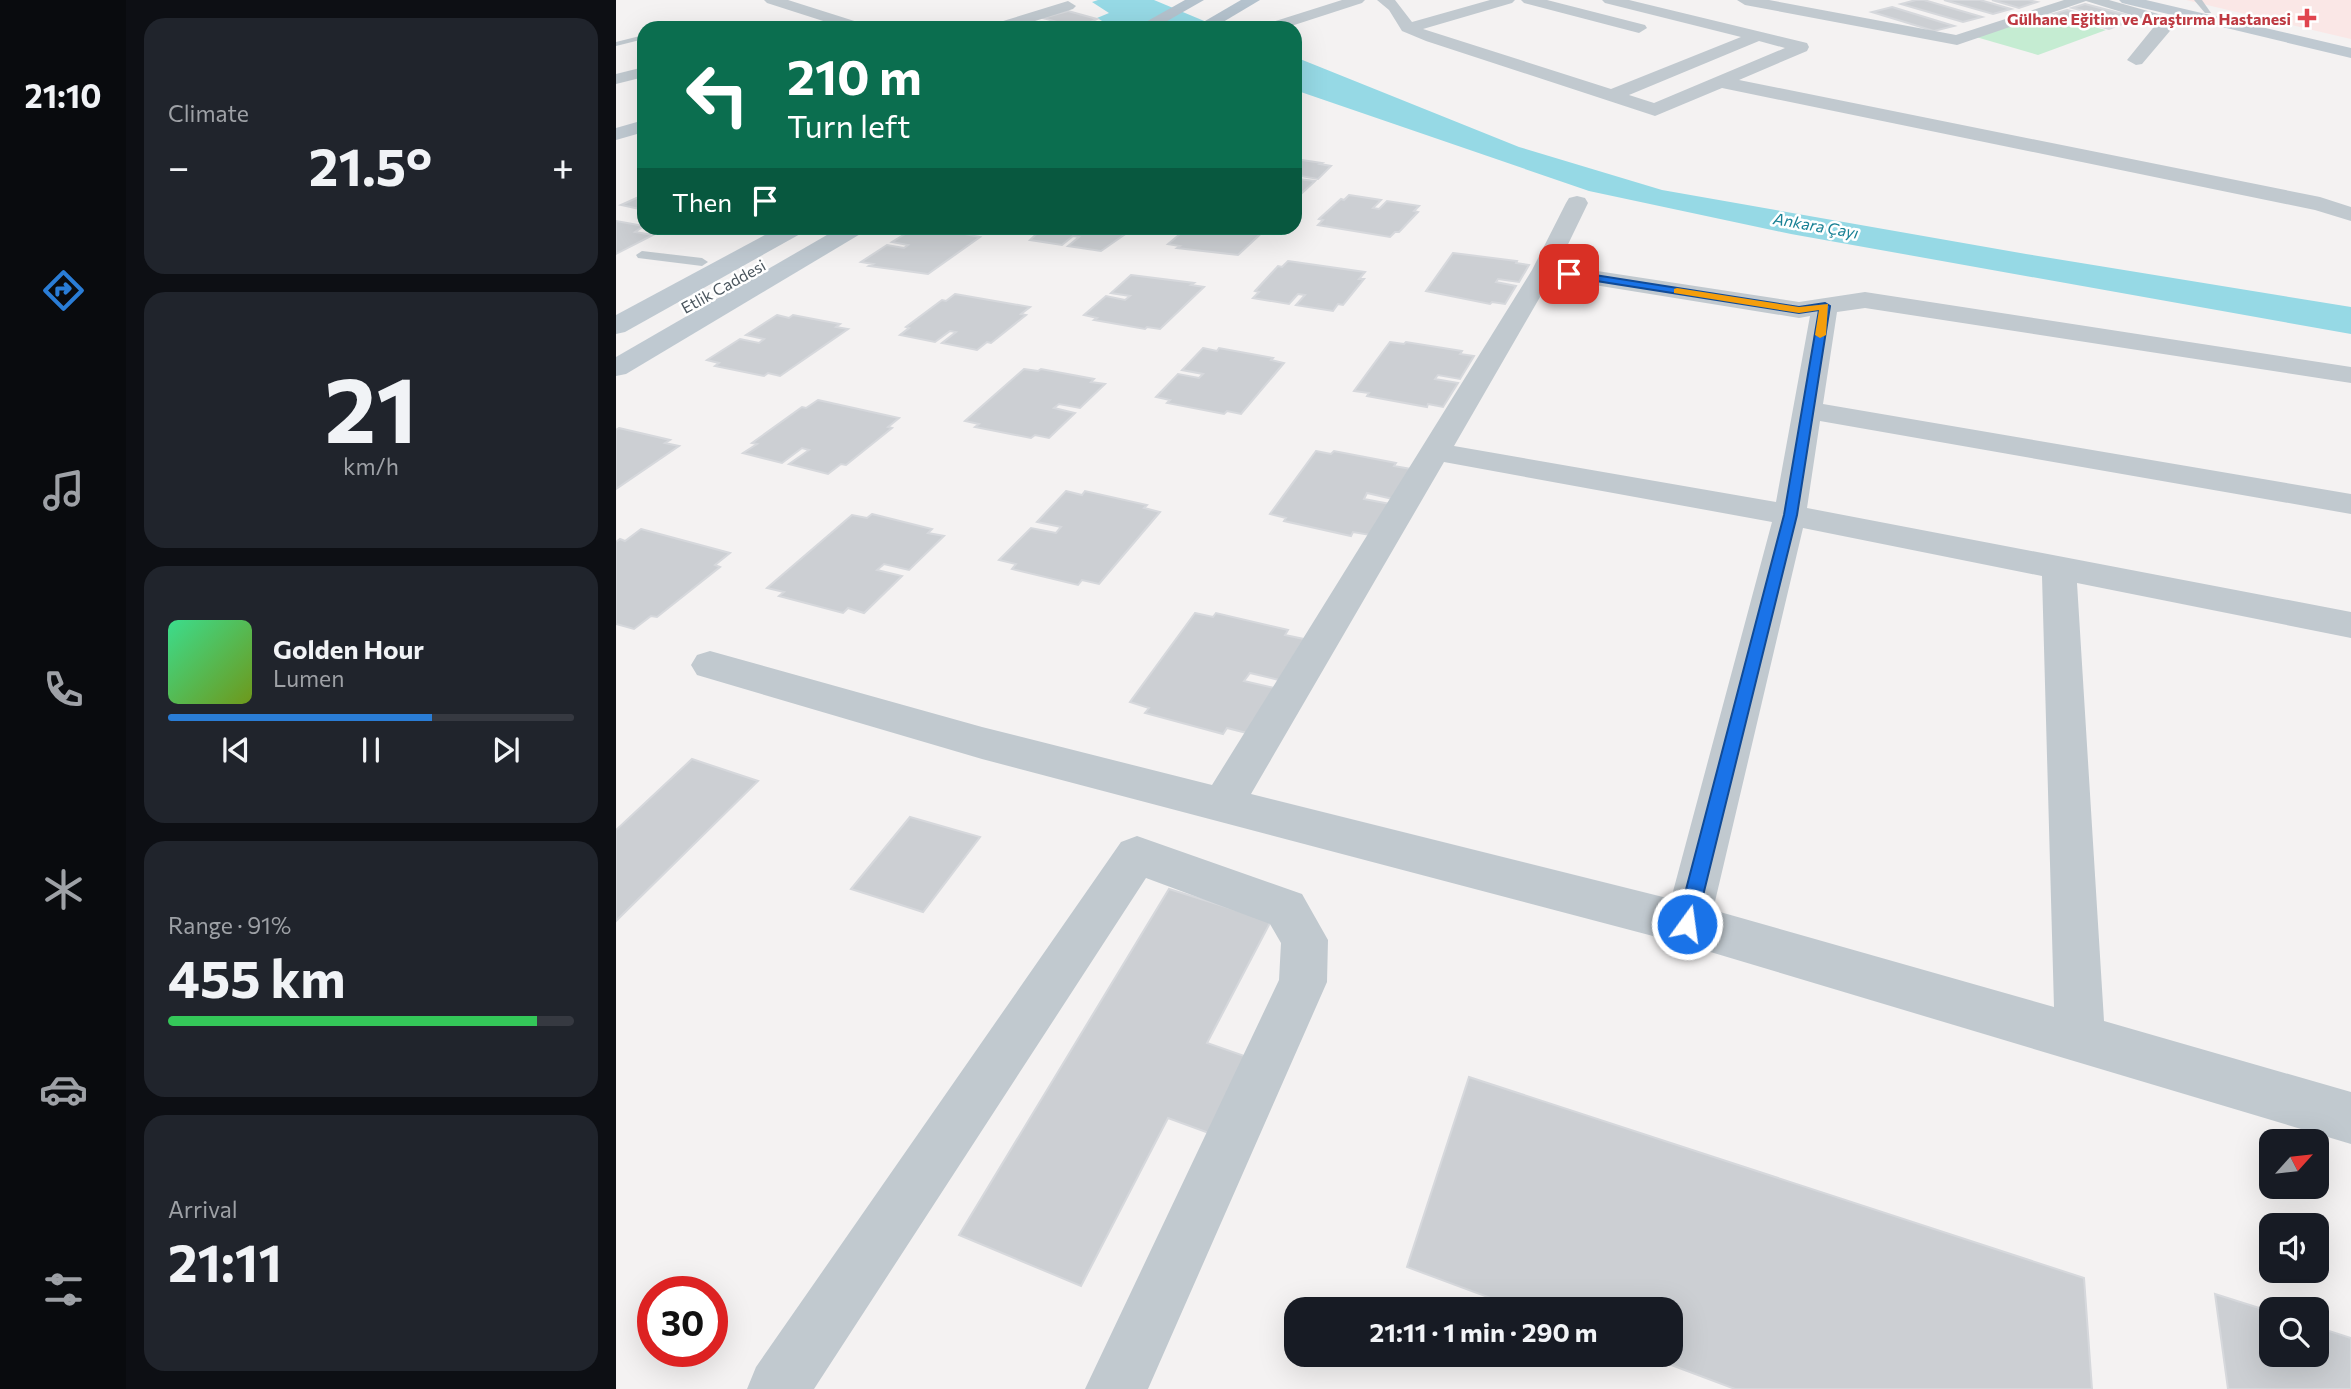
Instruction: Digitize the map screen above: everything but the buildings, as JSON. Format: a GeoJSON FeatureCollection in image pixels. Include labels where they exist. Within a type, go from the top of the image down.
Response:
{"type":"FeatureCollection","features":[{"type":"Feature","properties":{"kind":"main road"},"geometry":{"type":"LineString","coordinates":[[1214,21],[1252,0]]}},
{"type":"Feature","properties":{"kind":"main road"},"geometry":{"type":"LineString","coordinates":[[2127,0],[2351,53]]}},
{"type":"Feature","properties":{"kind":"main road"},"geometry":{"type":"LineString","coordinates":[[2162,0],[2200,3],[2351,43]]}},
{"type":"Feature","properties":{"kind":"main road"},"geometry":{"type":"LineString","coordinates":[[1156,21],[1195,1]]}},
{"type":"Feature","properties":{"kind":"main road"},"geometry":{"type":"LineString","coordinates":[[616,134],[637,128]]}},
{"type":"Feature","properties":{"kind":"main road"},"geometry":{"type":"LineString","coordinates":[[616,307],[755,235]]}},
{"type":"Feature","properties":{"kind":"main road","name":"Etlik Caddesi"},"geometry":{"type":"LineString","coordinates":[[616,326],[781,235]]}},
{"type":"Feature","properties":{"kind":"main road","name":"Etlik Caddesi"},"geometry":{"type":"LineString","coordinates":[[616,345],[816,235]]}},
{"type":"Feature","properties":{"kind":"main road"},"geometry":{"type":"LineString","coordinates":[[616,368],[842,235]]}},
{"type":"Feature","properties":{"kind":"street"},"geometry":{"type":"LineString","coordinates":[[772,0],[839,21]]}},
{"type":"Feature","properties":{"kind":"street"},"geometry":{"type":"LineString","coordinates":[[1019,21],[1068,6],[1048,0]]}},
{"type":"Feature","properties":{"kind":"street"},"geometry":{"type":"LineString","coordinates":[[1291,21],[1357,0]]}},
{"type":"Feature","properties":{"kind":"street"},"geometry":{"type":"LineString","coordinates":[[1385,0],[1395,7],[1408,28],[1432,38],[1655,110],[1801,47],[1610,0]]}},
{"type":"Feature","properties":{"kind":"street"},"geometry":{"type":"LineString","coordinates":[[1408,28],[1507,0]]}},
{"type":"Feature","properties":{"kind":"street"},"geometry":{"type":"LineString","coordinates":[[1529,0],[1660,33]]}},
{"type":"Feature","properties":{"kind":"street"},"geometry":{"type":"LineString","coordinates":[[1745,0],[1957,40],[2080,0]]}},
{"type":"Feature","properties":{"kind":"street"},"geometry":{"type":"LineString","coordinates":[[2092,0],[2163,20],[2167,25],[2136,60]]}},
{"type":"Feature","properties":{"kind":"street"},"geometry":{"type":"LineString","coordinates":[[1840,18],[1877,7]]}},
{"type":"Feature","properties":{"kind":"street"},"geometry":{"type":"LineString","coordinates":[[1612,95],[1758,36]]}},
{"type":"Feature","properties":{"kind":"street"},"geometry":{"type":"LineString","coordinates":[[1699,43],[1726,50]]}},
{"type":"Feature","properties":{"kind":"street"},"geometry":{"type":"LineString","coordinates":[[616,79],[637,74]]}},
{"type":"Feature","properties":{"kind":"street"},"geometry":{"type":"LineString","coordinates":[[1720,82],[2320,204],[2351,214]]}},
{"type":"Feature","properties":{"kind":"street"},"geometry":{"type":"LineString","coordinates":[[1223,804],[1544,270],[1577,203]]}},
{"type":"Feature","properties":{"kind":"street"},"geometry":{"type":"LineString","coordinates":[[1544,270],[1799,310],[1865,300],[2351,375]]}},
{"type":"Feature","properties":{"kind":"street"},"geometry":{"type":"LineString","coordinates":[[1687,924],[1790,515],[1825,306]]}},
{"type":"Feature","properties":{"kind":"street"},"geometry":{"type":"LineString","coordinates":[[1809,410],[2351,504]]}},
{"type":"Feature","properties":{"kind":"street"},"geometry":{"type":"LineString","coordinates":[[1433,451],[1790,515],[2351,625]]}},
{"type":"Feature","properties":{"kind":"street"},"geometry":{"type":"LineString","coordinates":[[2059,569],[2080,1038]]}},
{"type":"Feature","properties":{"kind":"street"},"geometry":{"type":"LineString","coordinates":[[710,665],[982,743],[1687,924],[2351,1118]]}},
{"type":"Feature","properties":{"kind":"street"},"geometry":{"type":"LineString","coordinates":[[778,1389],[1137,855],[1286,909],[1305,940],[1303,982],[1116,1389]]}},
{"type":"Feature","properties":{"kind":"lane"},"geometry":{"type":"LineString","coordinates":[[616,44],[637,39]]}},
{"type":"Feature","properties":{"kind":"lane"},"geometry":{"type":"LineString","coordinates":[[642,254],[702,262]]}},
{"type":"Feature","properties":{"kind":"shaded area","name":"Gülhane Eğitim ve Araştırma Hastanesi"},"geometry":{"type":"Polygon","coordinates":[[[2186,0],[2351,0],[2351,39],[2338,36],[2186,0]]]}},
{"type":"Feature","properties":{"kind":"green space"},"geometry":{"type":"Polygon","coordinates":[[[2045,14],[2106,30],[2038,55],[1976,37],[2045,14]]]}},
{"type":"Feature","properties":{"kind":"water"},"geometry":{"type":"Polygon","coordinates":[[[1154,0],[1204,21],[1102,21],[1097,18],[1109,13],[1092,2],[1154,0]]]}},
{"type":"Feature","properties":{"kind":"water","name":"Ankara Çayı"},"geometry":{"type":"Polygon","coordinates":[[[1302,60],[1519,147],[1662,190],[2026,254],[2351,307],[2351,334],[1791,234],[1589,191],[1302,92],[1302,60]]]}},
{"type":"Feature","properties":{"kind":"slow traffic"},"geometry":{"type":"LineString","coordinates":[[1677,291],[1799,310],[1825,306],[1820,335]]}},
{"type":"Feature","properties":{"kind":"place","name":"Gülhane Eğitim ve Araştırma Hastanesi"},"geometry":{"type":"Point","coordinates":[2307,18]}},
{"type":"Feature","properties":{"kind":"route"},"geometry":{"type":"LineString","coordinates":[[1569,274],[1799,310],[1825,306],[1790,515],[1687,924]]}}]}
